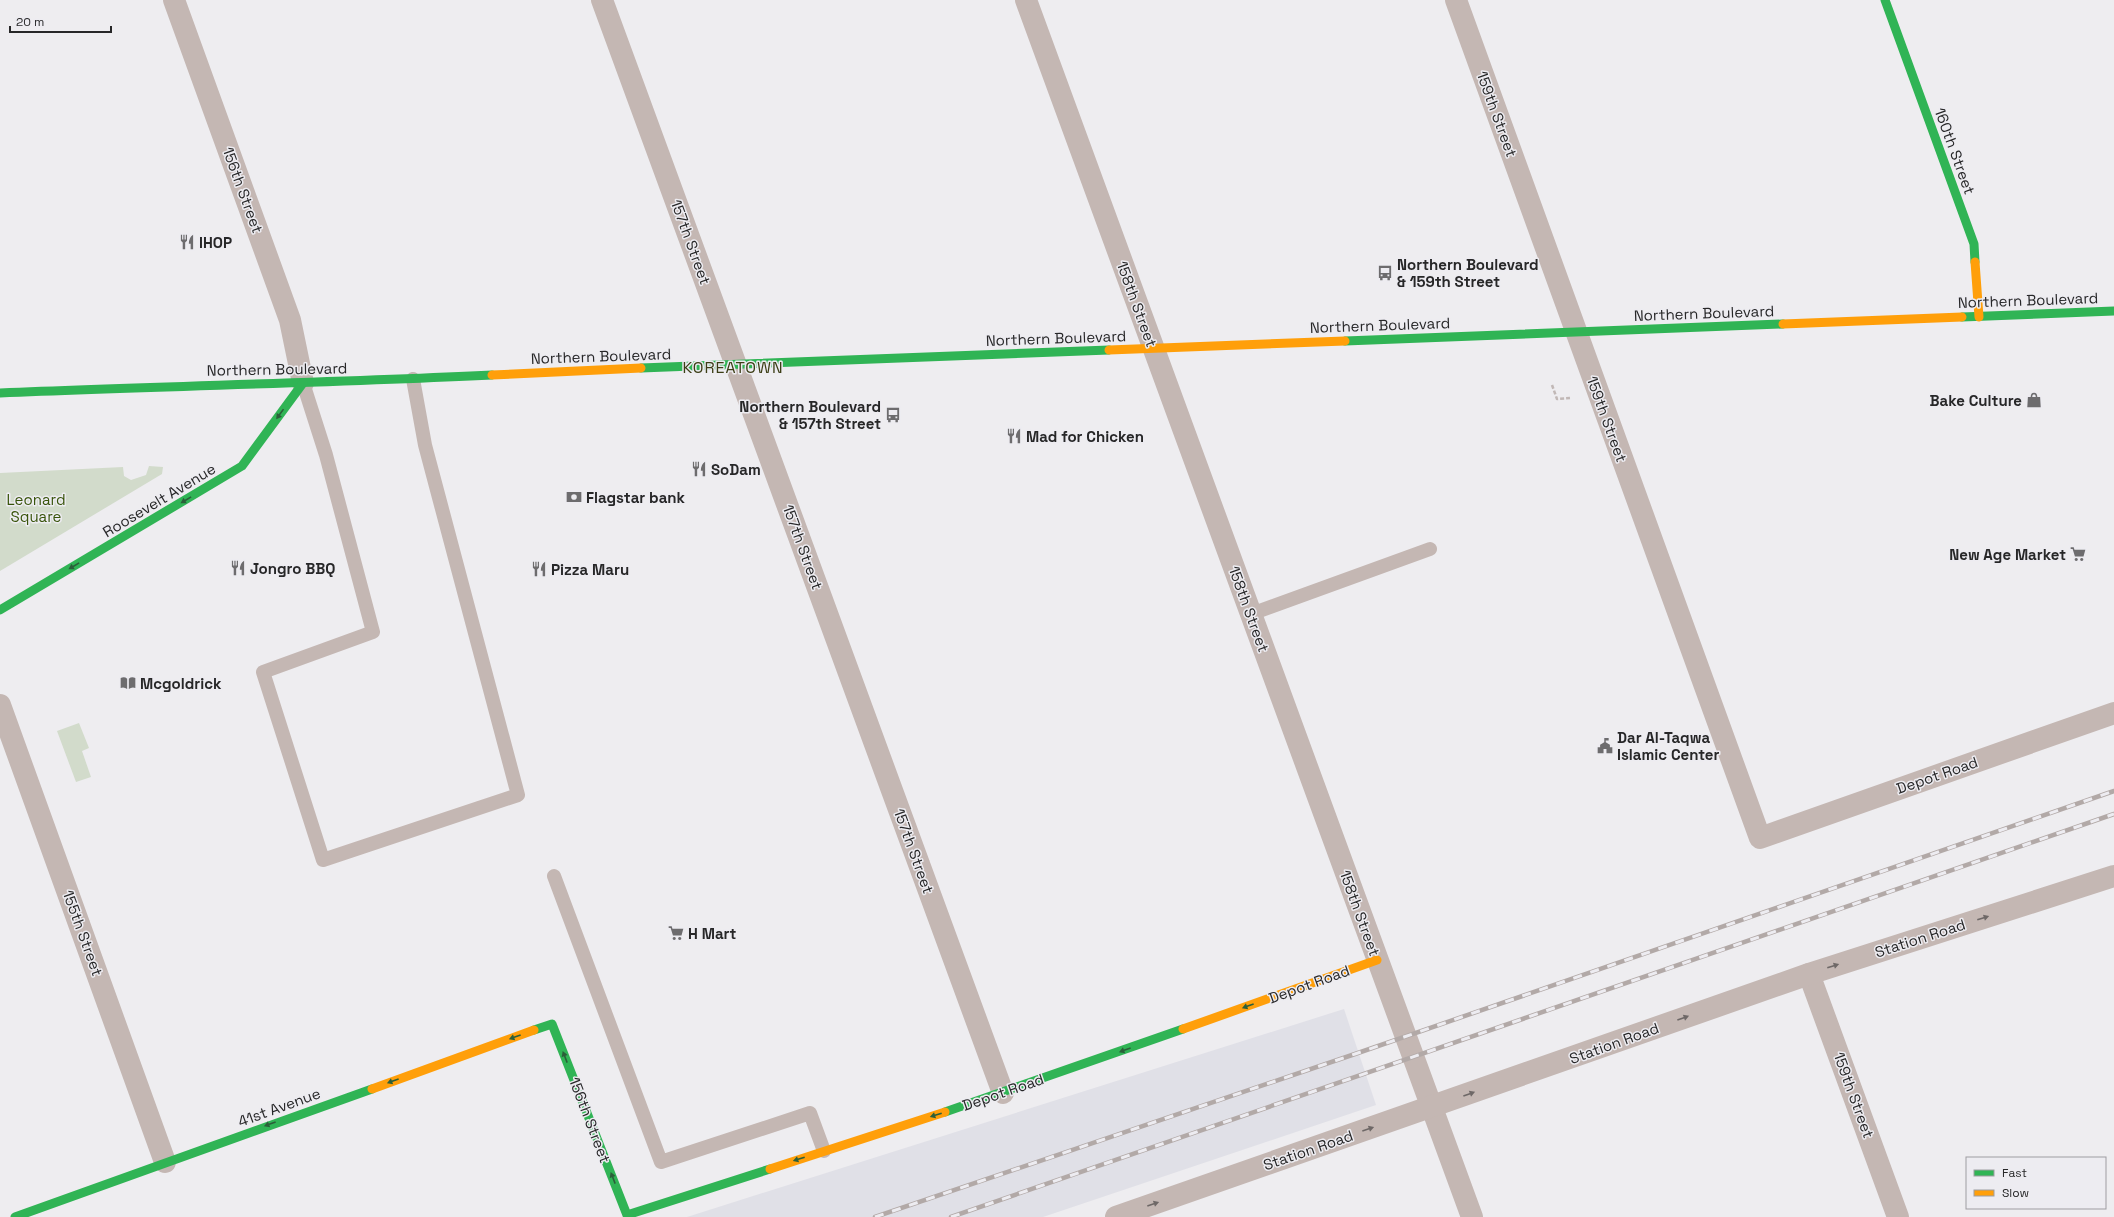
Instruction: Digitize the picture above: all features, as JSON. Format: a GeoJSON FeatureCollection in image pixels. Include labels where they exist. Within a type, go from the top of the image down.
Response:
{"type":"FeatureCollection","features":[{"type":"Feature","properties":{"kind":"street","name":"156th Street"},"geometry":{"type":"LineString","coordinates":[[174,0],[290,320],[303,383]]}},
{"type":"Feature","properties":{"kind":"street","name":"157th Street"},"geometry":{"type":"LineString","coordinates":[[602,0],[1003,1093]]}},
{"type":"Feature","properties":{"kind":"street","name":"158th Street"},"geometry":{"type":"LineString","coordinates":[[1026,0],[1472,1217]]}},
{"type":"Feature","properties":{"kind":"street","name":"159th Street"},"geometry":{"type":"LineString","coordinates":[[1456,0],[1575,332],[1760,838]]}},
{"type":"Feature","properties":{"kind":"street","name":"160th Street"},"geometry":{"type":"LineString","coordinates":[[1885,0],[1974,244],[1979,316]]}},
{"type":"Feature","properties":{"kind":"street","name":"Northern Boulevard"},"geometry":{"type":"LineString","coordinates":[[0,393],[213,384],[413,380],[547,372],[2114,311]]}},
{"type":"Feature","properties":{"kind":"street","name":"Roosevelt Avenue"},"geometry":{"type":"LineString","coordinates":[[0,610],[242,466],[303,383]]}},
{"type":"Feature","properties":{"kind":"street","name":"155th Street"},"geometry":{"type":"LineString","coordinates":[[0,705],[165,1162]]}},
{"type":"Feature","properties":{"kind":"street","name":"Depot Road"},"geometry":{"type":"LineString","coordinates":[[1760,838],[2114,713]]}},
{"type":"Feature","properties":{"kind":"street","name":"Station Road"},"geometry":{"type":"LineString","coordinates":[[1116,1217],[1809,974],[2114,876]]}},
{"type":"Feature","properties":{"kind":"street","name":"Depot Road"},"geometry":{"type":"LineString","coordinates":[[627,1215],[1003,1093],[1377,960]]}},
{"type":"Feature","properties":{"kind":"street","name":"159th Street"},"geometry":{"type":"LineString","coordinates":[[1809,974],[1898,1217]]}},
{"type":"Feature","properties":{"kind":"street","name":"156th Street"},"geometry":{"type":"LineString","coordinates":[[552,1024],[627,1215]]}},
{"type":"Feature","properties":{"kind":"street","name":"41st Avenue"},"geometry":{"type":"LineString","coordinates":[[15,1217],[552,1024]]}},
{"type":"Feature","properties":{"kind":"lane"},"geometry":{"type":"LineString","coordinates":[[303,383],[326,455],[373,632],[263,672],[322,860],[518,795],[425,445],[413,380]]}},
{"type":"Feature","properties":{"kind":"lane"},"geometry":{"type":"LineString","coordinates":[[1251,614],[1430,549]]}},
{"type":"Feature","properties":{"kind":"lane"},"geometry":{"type":"LineString","coordinates":[[554,876],[661,1162],[810,1113],[824,1151]]}},
{"type":"Feature","properties":{"kind":"path"},"geometry":{"type":"LineString","coordinates":[[1552,385],[1557,399],[1572,398]]}},
{"type":"Feature","properties":{"kind":"shaded area"},"geometry":{"type":"Polygon","coordinates":[[[1344,1009],[1376,1105],[1043,1217],[687,1217],[1344,1009]]]}},
{"type":"Feature","properties":{"kind":"green space","name":"Leonard Square"},"geometry":{"type":"Polygon","coordinates":[[[149,466],[163,467],[162,474],[0,571],[0,473],[123,467],[124,476],[131,480],[146,475],[149,466]]]}},
{"type":"Feature","properties":{"kind":"green space"},"geometry":{"type":"Polygon","coordinates":[[[79,723],[89,748],[82,751],[91,777],[76,782],[57,731],[79,723]]]}},
{"type":"Feature","properties":{"kind":"railway"},"geometry":{"type":"LineString","coordinates":[[875,1217],[1355,1054],[2114,791]]}},
{"type":"Feature","properties":{"kind":"railway"},"geometry":{"type":"LineString","coordinates":[[951,1217],[2114,814]]}},
{"type":"Feature","properties":{"kind":"traffic: fast"},"geometry":{"type":"LineString","coordinates":[[1885,0],[1974,244],[1975,262]]}},
{"type":"Feature","properties":{"kind":"traffic: fast"},"geometry":{"type":"LineString","coordinates":[[1962,317],[2114,311]]}},
{"type":"Feature","properties":{"kind":"traffic: fast"},"geometry":{"type":"LineString","coordinates":[[1345,341],[1783,324]]}},
{"type":"Feature","properties":{"kind":"traffic: fast"},"geometry":{"type":"LineString","coordinates":[[641,368],[1109,350]]}},
{"type":"Feature","properties":{"kind":"traffic: fast"},"geometry":{"type":"LineString","coordinates":[[0,393],[492,375]]}},
{"type":"Feature","properties":{"kind":"traffic: fast"},"geometry":{"type":"LineString","coordinates":[[0,610],[242,466],[303,383]]}},
{"type":"Feature","properties":{"kind":"traffic: fast"},"geometry":{"type":"LineString","coordinates":[[534,1030],[552,1024],[627,1215],[770,1169]]}},
{"type":"Feature","properties":{"kind":"traffic: fast"},"geometry":{"type":"LineString","coordinates":[[945,1112],[1183,1029]]}},
{"type":"Feature","properties":{"kind":"traffic: fast"},"geometry":{"type":"LineString","coordinates":[[15,1217],[372,1089]]}},
{"type":"Feature","properties":{"kind":"traffic: slow"},"geometry":{"type":"LineString","coordinates":[[1975,262],[1979,317]]}},
{"type":"Feature","properties":{"kind":"traffic: slow"},"geometry":{"type":"LineString","coordinates":[[1783,324],[1962,317]]}},
{"type":"Feature","properties":{"kind":"traffic: slow"},"geometry":{"type":"LineString","coordinates":[[1109,350],[1345,341]]}},
{"type":"Feature","properties":{"kind":"traffic: slow"},"geometry":{"type":"LineString","coordinates":[[492,375],[641,368]]}},
{"type":"Feature","properties":{"kind":"traffic: slow"},"geometry":{"type":"LineString","coordinates":[[1183,1029],[1377,960]]}},
{"type":"Feature","properties":{"kind":"traffic: slow"},"geometry":{"type":"LineString","coordinates":[[372,1089],[534,1030]]}},
{"type":"Feature","properties":{"kind":"traffic: slow"},"geometry":{"type":"LineString","coordinates":[[770,1169],[945,1112]]}},
{"type":"Feature","properties":{"kind":"place","name":"IHOP"},"geometry":{"type":"Point","coordinates":[187,242]}},
{"type":"Feature","properties":{"kind":"place","name":"Northern Boulevard & 159th Street"},"geometry":{"type":"Point","coordinates":[1385,273]}},
{"type":"Feature","properties":{"kind":"place","name":"Bake Culture"},"geometry":{"type":"Point","coordinates":[2034,400]}},
{"type":"Feature","properties":{"kind":"place","name":"Northern Boulevard & 157th Street"},"geometry":{"type":"Point","coordinates":[893,415]}},
{"type":"Feature","properties":{"kind":"place","name":"Mad for Chicken"},"geometry":{"type":"Point","coordinates":[1014,436]}},
{"type":"Feature","properties":{"kind":"place","name":"SoDam"},"geometry":{"type":"Point","coordinates":[699,469]}},
{"type":"Feature","properties":{"kind":"place","name":"Flagstar bank"},"geometry":{"type":"Point","coordinates":[574,497]}},
{"type":"Feature","properties":{"kind":"place","name":"New Age Market"},"geometry":{"type":"Point","coordinates":[2078,554]}},
{"type":"Feature","properties":{"kind":"place","name":"Jongro BBQ"},"geometry":{"type":"Point","coordinates":[238,568]}},
{"type":"Feature","properties":{"kind":"place","name":"Pizza Maru"},"geometry":{"type":"Point","coordinates":[539,569]}},
{"type":"Feature","properties":{"kind":"place","name":"Mcgoldrick"},"geometry":{"type":"Point","coordinates":[128,683]}},
{"type":"Feature","properties":{"kind":"place","name":"Dar Al-Taqwa Islamic Center"},"geometry":{"type":"Point","coordinates":[1605,746]}},
{"type":"Feature","properties":{"kind":"place","name":"H Mart"},"geometry":{"type":"Point","coordinates":[676,933]}},
{"type":"Feature","properties":{"kind":"district","name":"KOREATOWN"},"geometry":{"type":"Point","coordinates":[733,367]}}]}
